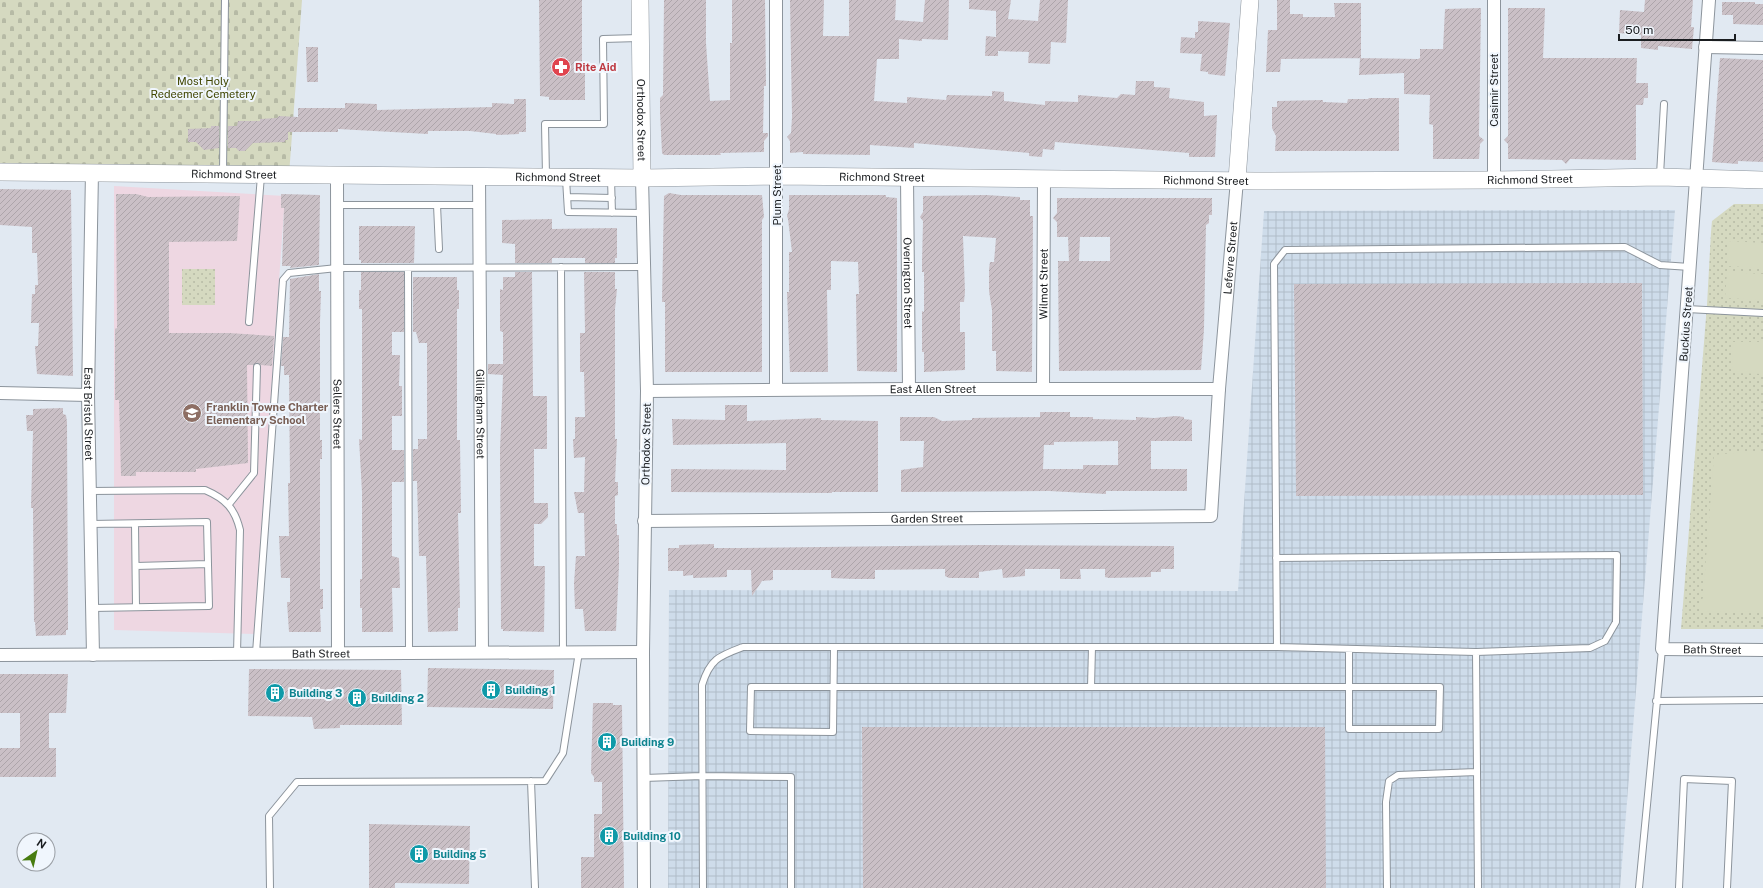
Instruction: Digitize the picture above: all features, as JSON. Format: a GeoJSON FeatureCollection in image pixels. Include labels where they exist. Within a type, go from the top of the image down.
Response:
{"type":"FeatureCollection","features":[{"type":"Feature","properties":{"kind":"main road","name":"Orthodox Street"},"geometry":{"type":"LineString","coordinates":[[640,0],[642,178]]}},
{"type":"Feature","properties":{"kind":"main road","name":"Lefevre Street"},"geometry":{"type":"LineString","coordinates":[[1237,180],[1250,0]]}},
{"type":"Feature","properties":{"kind":"main road","name":"Richmond Street"},"geometry":{"type":"LineString","coordinates":[[0,172],[337,176],[478,175],[642,178],[777,176],[1044,179],[1494,180],[1660,177],[1763,180]]}},
{"type":"Feature","properties":{"kind":"street","name":"Plum Street"},"geometry":{"type":"LineString","coordinates":[[776,0],[776,389]]}},
{"type":"Feature","properties":{"kind":"street","name":"Casimir Street"},"geometry":{"type":"LineString","coordinates":[[1494,0],[1494,180]]}},
{"type":"Feature","properties":{"kind":"street","name":"Buckius Street"},"geometry":{"type":"LineString","coordinates":[[1662,648],[1709,0]]}},
{"type":"Feature","properties":{"kind":"street"},"geometry":{"type":"LineString","coordinates":[[1705,47],[1763,48]]}},
{"type":"Feature","properties":{"kind":"street","name":"East Bristol Street"},"geometry":{"type":"LineString","coordinates":[[92,172],[88,395],[93,654]]}},
{"type":"Feature","properties":{"kind":"street","name":"Gillingham Street"},"geometry":{"type":"LineString","coordinates":[[478,175],[482,652]]}},
{"type":"Feature","properties":{"kind":"street","name":"Sellers Street"},"geometry":{"type":"LineString","coordinates":[[337,176],[338,652]]}},
{"type":"Feature","properties":{"kind":"street","name":"Overington Street"},"geometry":{"type":"LineString","coordinates":[[907,177],[909,388]]}},
{"type":"Feature","properties":{"kind":"street","name":"Orthodox Street"},"geometry":{"type":"LineString","coordinates":[[642,178],[647,391],[643,652],[644,888]]}},
{"type":"Feature","properties":{"kind":"street","name":"Wilmot Street"},"geometry":{"type":"LineString","coordinates":[[1043,388],[1044,179]]}},
{"type":"Feature","properties":{"kind":"street","name":"Lefevre Street"},"geometry":{"type":"LineString","coordinates":[[1211,516],[1219,389],[1237,180]]}},
{"type":"Feature","properties":{"kind":"street","name":"East Allen Street"},"geometry":{"type":"LineString","coordinates":[[647,391],[909,388],[1219,389]]}},
{"type":"Feature","properties":{"kind":"street"},"geometry":{"type":"LineString","coordinates":[[0,393],[88,395]]}},
{"type":"Feature","properties":{"kind":"street","name":"Garden Street"},"geometry":{"type":"LineString","coordinates":[[644,521],[1211,516]]}},
{"type":"Feature","properties":{"kind":"street","name":"Bath Street"},"geometry":{"type":"LineString","coordinates":[[1662,648],[1763,650]]}},
{"type":"Feature","properties":{"kind":"street","name":"Bath Street"},"geometry":{"type":"LineString","coordinates":[[0,655],[338,652],[643,652]]}},
{"type":"Feature","properties":{"kind":"lane"},"geometry":{"type":"LineString","coordinates":[[223,174],[225,0]]}},
{"type":"Feature","properties":{"kind":"lane"},"geometry":{"type":"LineString","coordinates":[[546,176],[545,124],[604,124],[602,39],[641,38]]}},
{"type":"Feature","properties":{"kind":"lane"},"geometry":{"type":"LineString","coordinates":[[1660,177],[1664,104]]}},
{"type":"Feature","properties":{"kind":"lane"},"geometry":{"type":"LineString","coordinates":[[249,322],[261,175]]}},
{"type":"Feature","properties":{"kind":"lane"},"geometry":{"type":"LineString","coordinates":[[566,177],[568,212],[643,213]]}},
{"type":"Feature","properties":{"kind":"lane"},"geometry":{"type":"LineString","coordinates":[[611,177],[612,213]]}},
{"type":"Feature","properties":{"kind":"lane"},"geometry":{"type":"LineString","coordinates":[[567,198],[612,198]]}},
{"type":"Feature","properties":{"kind":"lane"},"geometry":{"type":"LineString","coordinates":[[337,205],[479,205]]}},
{"type":"Feature","properties":{"kind":"lane"},"geometry":{"type":"LineString","coordinates":[[437,205],[439,249]]}},
{"type":"Feature","properties":{"kind":"lane"},"geometry":{"type":"LineString","coordinates":[[1277,647],[1274,264],[1285,250],[1625,247],[1660,265],[1690,267]]}},
{"type":"Feature","properties":{"kind":"lane"},"geometry":{"type":"LineString","coordinates":[[561,267],[563,652]]}},
{"type":"Feature","properties":{"kind":"lane"},"geometry":{"type":"LineString","coordinates":[[256,653],[283,280],[289,272],[337,268],[644,267]]}},
{"type":"Feature","properties":{"kind":"lane"},"geometry":{"type":"LineString","coordinates":[[408,268],[408,652]]}},
{"type":"Feature","properties":{"kind":"lane"},"geometry":{"type":"LineString","coordinates":[[1687,309],[1763,313]]}},
{"type":"Feature","properties":{"kind":"lane"},"geometry":{"type":"LineString","coordinates":[[229,504],[254,473],[257,367]]}},
{"type":"Feature","properties":{"kind":"lane"},"geometry":{"type":"LineString","coordinates":[[90,491],[206,490],[229,504],[237,517],[240,530],[238,653]]}},
{"type":"Feature","properties":{"kind":"lane"},"geometry":{"type":"LineString","coordinates":[[91,524],[207,522],[209,606],[92,608]]}},
{"type":"Feature","properties":{"kind":"lane"},"geometry":{"type":"LineString","coordinates":[[135,524],[136,607]]}},
{"type":"Feature","properties":{"kind":"lane"},"geometry":{"type":"LineString","coordinates":[[703,888],[702,685],[706,671],[720,656],[743,647],[1277,647],[1476,652],[1590,648],[1605,641],[1616,622],[1617,555],[1276,558]]}},
{"type":"Feature","properties":{"kind":"lane"},"geometry":{"type":"LineString","coordinates":[[136,566],[208,564]]}},
{"type":"Feature","properties":{"kind":"lane"},"geometry":{"type":"LineString","coordinates":[[834,647],[834,687],[833,732],[750,731],[751,687],[834,687],[1091,687],[1348,687],[1440,687],[1439,729],[1349,729],[1348,687],[1349,649]]}},
{"type":"Feature","properties":{"kind":"lane"},"geometry":{"type":"LineString","coordinates":[[1091,687],[1092,647]]}},
{"type":"Feature","properties":{"kind":"lane"},"geometry":{"type":"LineString","coordinates":[[1639,888],[1662,648]]}},
{"type":"Feature","properties":{"kind":"lane"},"geometry":{"type":"LineString","coordinates":[[270,888],[269,816],[297,782],[545,781],[563,753],[579,652]]}},
{"type":"Feature","properties":{"kind":"lane"},"geometry":{"type":"LineString","coordinates":[[1476,652],[1478,888]]}},
{"type":"Feature","properties":{"kind":"lane"},"geometry":{"type":"LineString","coordinates":[[1656,700],[1763,700]]}},
{"type":"Feature","properties":{"kind":"lane"},"geometry":{"type":"LineString","coordinates":[[1387,888],[1386,802],[1389,781],[1398,775],[1477,772]]}},
{"type":"Feature","properties":{"kind":"lane"},"geometry":{"type":"LineString","coordinates":[[644,778],[702,776],[791,777],[791,888]]}},
{"type":"Feature","properties":{"kind":"lane"},"geometry":{"type":"LineString","coordinates":[[1679,888],[1684,779],[1732,781],[1727,888]]}},
{"type":"Feature","properties":{"kind":"lane"},"geometry":{"type":"LineString","coordinates":[[531,781],[535,888]]}},
{"type":"Feature","properties":{"kind":"shaded area","name":"Franklin Towne Charter Elementary School"},"geometry":{"type":"Polygon","coordinates":[[[114,186],[285,196],[254,634],[114,630],[114,186]]]}},
{"type":"Feature","properties":{"kind":"shaded area"},"geometry":{"type":"Polygon","coordinates":[[[1675,210],[1620,888],[668,888],[669,590],[1238,591],[1264,211],[1675,210]]]}},
{"type":"Feature","properties":{"kind":"green space","name":"Most Holy Redeemer Cemetery"},"geometry":{"type":"Polygon","coordinates":[[[0,0],[302,0],[289,175],[0,172],[0,0]]]}},
{"type":"Feature","properties":{"kind":"green space"},"geometry":{"type":"Polygon","coordinates":[[[1734,204],[1763,204],[1763,629],[1681,629],[1707,305],[1712,221],[1734,204]]]}},
{"type":"Feature","properties":{"kind":"green space"},"geometry":{"type":"Polygon","coordinates":[[[1728,241],[1763,243],[1763,268],[1727,266],[1728,241]]]}},
{"type":"Feature","properties":{"kind":"green space"},"geometry":{"type":"Polygon","coordinates":[[[182,269],[215,269],[215,305],[182,305],[182,269]]]}},
{"type":"Feature","properties":{"kind":"green space"},"geometry":{"type":"Polygon","coordinates":[[[1727,272],[1763,274],[1763,300],[1725,298],[1727,272]]]}},
{"type":"Feature","properties":{"kind":"green space"},"geometry":{"type":"Polygon","coordinates":[[[1733,342],[1763,342],[1763,374],[1732,373],[1733,342]]]}},
{"type":"Feature","properties":{"kind":"green space"},"geometry":{"type":"Polygon","coordinates":[[[1744,452],[1763,453],[1763,611],[1706,612],[1700,606],[1703,597],[1714,455],[1744,452]]]}},
{"type":"Feature","properties":{"kind":"building"},"geometry":{"type":"Polygon","coordinates":[[[539,0],[582,0],[582,63],[585,63],[585,100],[549,100],[549,97],[540,96],[539,0]]]}},
{"type":"Feature","properties":{"kind":"building"},"geometry":{"type":"Polygon","coordinates":[[[664,0],[706,0],[706,43],[710,101],[730,100],[732,0],[765,0],[766,86],[764,86],[763,133],[768,133],[768,136],[764,141],[764,152],[720,153],[721,155],[664,155],[662,153],[660,98],[663,95],[664,0]]]}},
{"type":"Feature","properties":{"kind":"building"},"geometry":{"type":"Polygon","coordinates":[[[790,0],[824,0],[823,36],[849,36],[849,0],[896,0],[895,20],[923,22],[925,0],[949,0],[948,40],[922,39],[922,41],[899,39],[899,59],[877,59],[874,101],[907,103],[907,97],[946,100],[947,95],[992,96],[992,91],[1004,92],[1004,101],[1045,105],[1045,101],[1078,102],[1078,95],[1117,98],[1121,94],[1135,95],[1136,81],[1154,81],[1154,87],[1170,88],[1169,98],[1204,102],[1204,116],[1217,115],[1215,157],[1189,157],[1189,153],[1055,142],[1054,150],[1043,149],[1042,157],[1029,156],[1029,153],[914,143],[914,148],[870,145],[870,155],[803,154],[803,152],[790,153],[790,141],[787,137],[791,133],[792,117],[790,0]]]}},
{"type":"Feature","properties":{"kind":"building"},"geometry":{"type":"Polygon","coordinates":[[[969,0],[1011,0],[1008,19],[1038,21],[1040,0],[1068,0],[1066,43],[1051,42],[1050,64],[1028,63],[1029,52],[998,51],[998,56],[985,56],[986,36],[996,37],[996,11],[969,9],[969,0]]]}},
{"type":"Feature","properties":{"kind":"building"},"geometry":{"type":"Polygon","coordinates":[[[1277,0],[1290,0],[1290,14],[1303,14],[1303,17],[1335,17],[1334,3],[1361,3],[1361,58],[1281,59],[1280,72],[1266,72],[1268,30],[1277,30],[1277,0]]]}},
{"type":"Feature","properties":{"kind":"building"},"geometry":{"type":"Polygon","coordinates":[[[1645,0],[1693,0],[1691,27],[1694,27],[1692,49],[1658,46],[1658,50],[1641,48],[1641,35],[1619,33],[1620,10],[1644,12],[1645,0]]]}},
{"type":"Feature","properties":{"kind":"building"},"geometry":{"type":"Polygon","coordinates":[[[1722,2],[1755,2],[1755,4],[1763,4],[1763,25],[1733,24],[1733,15],[1722,15],[1722,2]]]}},
{"type":"Feature","properties":{"kind":"building"},"geometry":{"type":"Polygon","coordinates":[[[1481,8],[1479,136],[1484,140],[1480,144],[1479,159],[1433,159],[1433,125],[1429,124],[1430,95],[1404,94],[1404,73],[1359,75],[1360,58],[1418,59],[1420,58],[1420,49],[1443,49],[1445,9],[1481,8]]]}},
{"type":"Feature","properties":{"kind":"building"},"geometry":{"type":"Polygon","coordinates":[[[1508,8],[1545,8],[1543,58],[1637,58],[1636,83],[1648,83],[1648,98],[1644,98],[1643,105],[1636,105],[1636,160],[1570,159],[1566,164],[1562,160],[1508,159],[1508,144],[1504,140],[1508,136],[1508,8]]]}},
{"type":"Feature","properties":{"kind":"building"},"geometry":{"type":"Polygon","coordinates":[[[1198,21],[1230,23],[1225,76],[1208,74],[1208,72],[1200,71],[1202,54],[1180,53],[1181,37],[1195,38],[1195,32],[1198,32],[1198,21]]]}},
{"type":"Feature","properties":{"kind":"building"},"geometry":{"type":"Polygon","coordinates":[[[306,47],[318,47],[318,82],[307,82],[306,47]]]}},
{"type":"Feature","properties":{"kind":"building"},"geometry":{"type":"Polygon","coordinates":[[[1720,58],[1763,60],[1763,162],[1738,161],[1738,164],[1712,162],[1720,58]]]}},
{"type":"Feature","properties":{"kind":"building"},"geometry":{"type":"Polygon","coordinates":[[[1399,98],[1399,151],[1275,151],[1276,136],[1272,128],[1272,107],[1277,107],[1277,101],[1323,100],[1323,102],[1347,103],[1348,99],[1399,98]]]}},
{"type":"Feature","properties":{"kind":"building"},"geometry":{"type":"Polygon","coordinates":[[[514,99],[526,99],[526,132],[519,132],[519,134],[496,135],[470,131],[428,131],[428,134],[338,129],[338,132],[288,132],[288,140],[285,140],[285,142],[253,143],[245,151],[239,151],[236,148],[228,148],[228,126],[237,126],[238,121],[260,121],[260,119],[277,118],[279,116],[298,117],[298,108],[345,108],[345,103],[377,104],[377,110],[492,107],[492,103],[514,104],[514,99]]]}},
{"type":"Feature","properties":{"kind":"building"},"geometry":{"type":"Polygon","coordinates":[[[211,126],[219,126],[219,148],[204,150],[196,142],[188,142],[188,129],[211,128],[211,126]]]}},
{"type":"Feature","properties":{"kind":"building"},"geometry":{"type":"Polygon","coordinates":[[[0,189],[71,190],[73,376],[37,374],[35,346],[38,346],[39,323],[31,323],[32,294],[35,294],[35,285],[38,285],[37,253],[32,253],[32,227],[0,225],[0,189]]]}},
{"type":"Feature","properties":{"kind":"building"},"geometry":{"type":"Polygon","coordinates":[[[669,193],[681,195],[762,195],[764,217],[762,220],[762,372],[665,372],[665,302],[662,302],[664,196],[669,193]]]}},
{"type":"Feature","properties":{"kind":"building","name":"Franklin Towne Charter Elementary School"},"geometry":{"type":"Polygon","coordinates":[[[116,194],[136,194],[148,197],[240,196],[237,241],[169,242],[169,333],[229,333],[274,336],[272,366],[257,363],[247,365],[248,463],[196,469],[196,472],[136,472],[136,476],[121,476],[119,400],[115,400],[115,329],[117,328],[116,194]]]}},
{"type":"Feature","properties":{"kind":"building"},"geometry":{"type":"Polygon","coordinates":[[[281,194],[320,195],[319,265],[290,268],[291,266],[282,266],[284,208],[281,208],[281,194]]]}},
{"type":"Feature","properties":{"kind":"building"},"geometry":{"type":"Polygon","coordinates":[[[789,195],[886,195],[886,197],[897,198],[897,372],[857,371],[856,294],[859,294],[858,262],[831,261],[831,290],[827,290],[828,372],[790,372],[787,292],[789,292],[789,252],[792,252],[787,216],[789,209],[789,195]]]}},
{"type":"Feature","properties":{"kind":"building"},"geometry":{"type":"Polygon","coordinates":[[[986,195],[1020,197],[1020,200],[1030,200],[1030,216],[1033,216],[1032,372],[996,371],[996,351],[992,351],[992,310],[989,291],[989,269],[990,262],[994,262],[996,238],[963,236],[965,292],[964,302],[960,302],[960,332],[965,332],[965,370],[924,372],[924,352],[922,352],[922,311],[924,312],[924,272],[922,272],[923,221],[920,217],[923,212],[923,196],[986,195]]]}},
{"type":"Feature","properties":{"kind":"building"},"geometry":{"type":"Polygon","coordinates":[[[1057,198],[1212,198],[1212,215],[1209,215],[1209,223],[1206,225],[1204,329],[1201,370],[1059,371],[1058,261],[1069,261],[1068,237],[1057,237],[1057,222],[1053,218],[1057,213],[1057,198]],[[1080,237],[1079,261],[1110,261],[1110,237],[1080,237]]]}},
{"type":"Feature","properties":{"kind":"building"},"geometry":{"type":"Polygon","coordinates":[[[552,219],[552,229],[617,228],[617,258],[615,258],[615,263],[585,263],[585,258],[552,258],[552,263],[515,263],[515,244],[502,243],[502,220],[552,219]]]}},
{"type":"Feature","properties":{"kind":"building"},"geometry":{"type":"Polygon","coordinates":[[[359,226],[415,226],[414,263],[361,263],[361,260],[359,260],[359,226]]]}},
{"type":"Feature","properties":{"kind":"building"},"geometry":{"type":"Polygon","coordinates":[[[361,272],[404,272],[404,332],[392,332],[392,355],[400,355],[399,386],[402,386],[402,416],[392,416],[392,450],[404,450],[404,482],[392,482],[392,556],[399,558],[400,588],[392,588],[393,632],[362,632],[360,579],[362,579],[362,492],[359,439],[362,440],[362,309],[359,309],[361,272]]]}},
{"type":"Feature","properties":{"kind":"building"},"geometry":{"type":"Polygon","coordinates":[[[515,272],[532,272],[533,396],[547,396],[547,449],[534,449],[534,503],[548,503],[548,517],[541,524],[534,524],[534,566],[545,566],[544,632],[503,631],[503,629],[501,629],[500,450],[503,375],[488,374],[488,364],[503,364],[503,332],[500,331],[500,289],[503,290],[503,277],[515,277],[515,272]]]}},
{"type":"Feature","properties":{"kind":"building"},"geometry":{"type":"Polygon","coordinates":[[[584,272],[615,272],[615,289],[617,289],[615,309],[615,439],[617,439],[615,482],[618,482],[618,495],[615,496],[615,524],[617,524],[617,535],[619,535],[619,566],[616,631],[585,631],[583,609],[575,609],[574,583],[576,556],[585,556],[584,513],[578,513],[574,492],[584,492],[585,457],[574,458],[573,439],[575,439],[575,417],[585,417],[584,372],[580,372],[580,333],[585,333],[584,272]]]}},
{"type":"Feature","properties":{"kind":"building"},"geometry":{"type":"Polygon","coordinates":[[[319,274],[319,291],[321,291],[320,440],[322,440],[322,459],[320,459],[320,589],[323,589],[323,609],[320,609],[321,632],[289,632],[287,602],[290,602],[290,578],[281,578],[279,536],[289,536],[289,375],[284,375],[284,366],[281,366],[283,337],[289,337],[290,279],[319,274]]]}},
{"type":"Feature","properties":{"kind":"building"},"geometry":{"type":"Polygon","coordinates":[[[413,277],[457,277],[457,290],[459,290],[459,309],[457,309],[457,440],[460,440],[461,513],[458,513],[460,608],[458,608],[458,631],[428,632],[426,556],[419,556],[417,481],[413,481],[413,449],[418,449],[418,439],[427,439],[427,343],[419,343],[416,332],[413,332],[413,277]]]}},
{"type":"Feature","properties":{"kind":"building"},"geometry":{"type":"Polygon","coordinates":[[[1642,283],[1643,495],[1296,496],[1294,284],[1642,283]]]}},
{"type":"Feature","properties":{"kind":"building"},"geometry":{"type":"Polygon","coordinates":[[[725,405],[747,405],[747,421],[821,418],[821,420],[878,421],[878,492],[671,492],[671,469],[786,470],[786,443],[673,445],[672,419],[725,420],[725,405]]]}},
{"type":"Feature","properties":{"kind":"building"},"geometry":{"type":"Polygon","coordinates":[[[63,408],[63,414],[66,415],[67,422],[68,630],[66,630],[66,635],[36,636],[34,622],[33,508],[31,508],[33,431],[27,431],[26,415],[33,415],[33,409],[63,408]]]}},
{"type":"Feature","properties":{"kind":"building"},"geometry":{"type":"Polygon","coordinates":[[[1040,412],[1070,412],[1070,417],[1093,417],[1093,419],[1136,420],[1136,417],[1154,418],[1176,416],[1192,420],[1192,441],[1151,441],[1151,469],[1187,469],[1187,491],[1106,491],[1106,494],[1049,491],[901,492],[901,470],[923,467],[924,441],[900,441],[900,417],[934,417],[942,421],[972,420],[972,418],[1040,417],[1040,412]],[[1118,441],[1054,442],[1054,445],[1044,445],[1043,469],[1083,469],[1083,465],[1118,465],[1118,441]]]}},
{"type":"Feature","properties":{"kind":"building"},"geometry":{"type":"Polygon","coordinates":[[[714,544],[714,548],[982,545],[1174,546],[1174,569],[1161,569],[1161,572],[1151,572],[1151,577],[1109,578],[1105,577],[1105,569],[1080,569],[1081,579],[1060,579],[1060,569],[1025,569],[1025,576],[1003,578],[1002,569],[979,572],[979,578],[949,578],[945,576],[945,569],[875,570],[875,579],[831,578],[831,570],[773,570],[773,580],[762,581],[752,596],[751,570],[727,570],[727,577],[693,578],[693,575],[683,576],[683,571],[668,571],[668,548],[679,548],[679,545],[714,544]]]}},
{"type":"Feature","properties":{"kind":"building","name":"Building 1"},"geometry":{"type":"Polygon","coordinates":[[[428,668],[554,670],[553,709],[427,707],[428,668]]]}},
{"type":"Feature","properties":{"kind":"building","name":"Building 2"},"geometry":{"type":"Polygon","coordinates":[[[249,669],[401,670],[402,725],[340,725],[340,728],[314,729],[312,717],[248,716],[249,669]]]}},
{"type":"Feature","properties":{"kind":"building"},"geometry":{"type":"Polygon","coordinates":[[[0,674],[68,674],[66,713],[49,713],[49,748],[56,748],[56,777],[0,777],[0,748],[20,748],[20,713],[0,713],[0,674]]]}},
{"type":"Feature","properties":{"kind":"building"},"geometry":{"type":"Polygon","coordinates":[[[593,703],[613,703],[613,705],[622,705],[624,888],[581,888],[581,857],[594,857],[594,814],[602,814],[602,782],[594,782],[594,777],[591,773],[593,703]]]}},
{"type":"Feature","properties":{"kind":"building"},"geometry":{"type":"Polygon","coordinates":[[[862,727],[1325,727],[1326,888],[863,888],[862,727]]]}},
{"type":"Feature","properties":{"kind":"building","name":"Building 5"},"geometry":{"type":"Polygon","coordinates":[[[369,824],[470,826],[469,884],[395,883],[395,888],[369,888],[369,824]]]}},
{"type":"Feature","properties":{"kind":"place","name":"Rite Aid"},"geometry":{"type":"Point","coordinates":[561,67]}},
{"type":"Feature","properties":{"kind":"place","name":"Franklin Towne Charter Elementary School"},"geometry":{"type":"Point","coordinates":[192,413]}},
{"type":"Feature","properties":{"kind":"place","name":"Building 1"},"geometry":{"type":"Point","coordinates":[491,690]}},
{"type":"Feature","properties":{"kind":"place","name":"Building 3"},"geometry":{"type":"Point","coordinates":[275,693]}},
{"type":"Feature","properties":{"kind":"place","name":"Building 2"},"geometry":{"type":"Point","coordinates":[357,698]}},
{"type":"Feature","properties":{"kind":"place","name":"Building 9"},"geometry":{"type":"Point","coordinates":[607,742]}},
{"type":"Feature","properties":{"kind":"place","name":"Building 10"},"geometry":{"type":"Point","coordinates":[609,836]}},
{"type":"Feature","properties":{"kind":"place","name":"Building 5"},"geometry":{"type":"Point","coordinates":[419,854]}}]}
